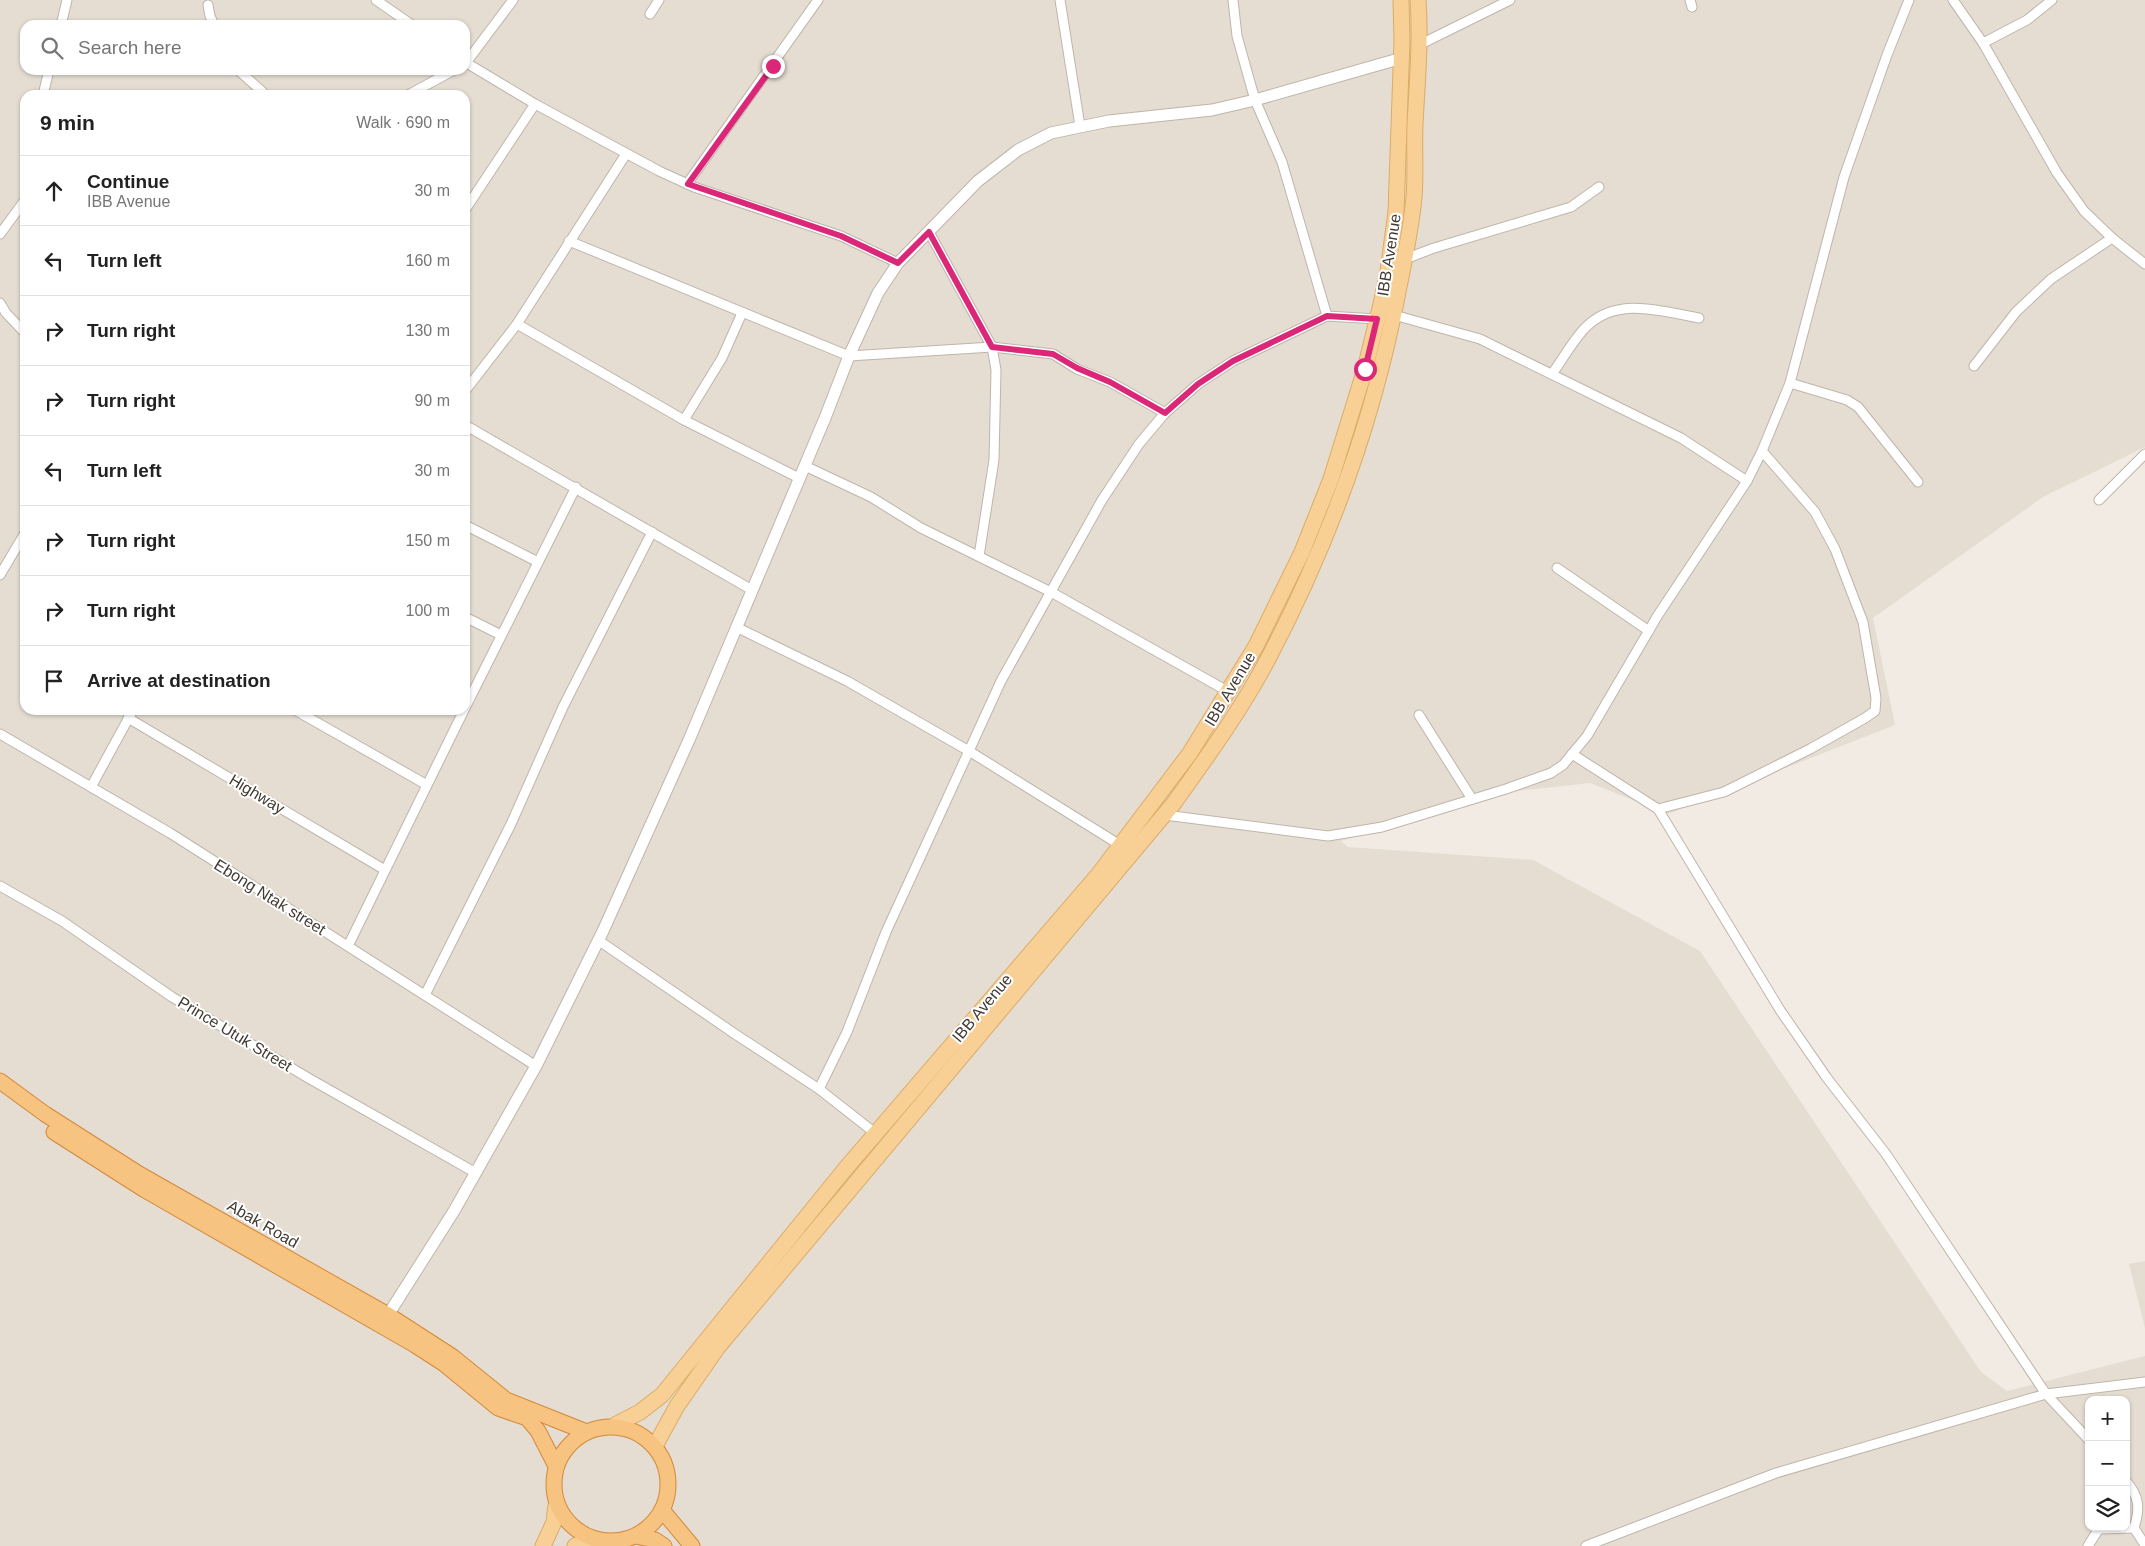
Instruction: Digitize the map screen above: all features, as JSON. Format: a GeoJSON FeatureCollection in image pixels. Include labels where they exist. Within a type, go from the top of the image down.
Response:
{"type":"FeatureCollection","features":[{"type":"Feature","properties":{"kind":"highway","name":"Abak Road"},"geometry":{"type":"LineString","coordinates":[[0,1082],[140,1174],[388,1315],[454,1357],[502,1404]]}},
{"type":"Feature","properties":{"kind":"highway","name":"Abak Road"},"geometry":{"type":"LineString","coordinates":[[0,1094],[86,1154],[145,1190],[416,1345],[502,1404]]}},
{"type":"Feature","properties":{"kind":"highway"},"geometry":{"type":"LineString","coordinates":[[502,1404],[584,1431],[615,1425],[638,1432],[655,1446],[666,1468],[668,1489],[662,1510],[651,1525],[636,1536],[607,1541],[592,1538],[570,1526],[556,1505],[554,1490],[556,1466],[570,1443],[584,1431]]}},
{"type":"Feature","properties":{"kind":"highway"},"geometry":{"type":"LineString","coordinates":[[502,1404],[527,1418],[538,1432],[556,1466]]}},
{"type":"Feature","properties":{"kind":"highway"},"geometry":{"type":"LineString","coordinates":[[662,1510],[692,1546]]}},
{"type":"Feature","properties":{"kind":"highway"},"geometry":{"type":"LineString","coordinates":[[636,1536],[655,1540],[664,1546]]}},
{"type":"Feature","properties":{"kind":"main road","name":"IBB Avenue"},"geometry":{"type":"LineString","coordinates":[[615,1425],[640,1412],[662,1395],[875,1133],[1098,874],[1190,753],[1229,692],[1277,607],[1328,488],[1365,369],[1388,270],[1396,212],[1402,58],[1401,0]]}},
{"type":"Feature","properties":{"kind":"main road"},"geometry":{"type":"LineString","coordinates":[[655,1446],[677,1406],[718,1347],[1165,814],[1230,724],[1268,660],[1304,587],[1328,530],[1380,375],[1394,315],[1414,197],[1414,149],[1419,45],[1418,0]]}},
{"type":"Feature","properties":{"kind":"main road"},"geometry":{"type":"LineString","coordinates":[[543,1546],[554,1522],[556,1505]]}},
{"type":"Feature","properties":{"kind":"main road"},"geometry":{"type":"LineString","coordinates":[[575,1546],[592,1538]]}},
{"type":"Feature","properties":{"kind":"street"},"geometry":{"type":"LineString","coordinates":[[62,20],[67,0]]}},
{"type":"Feature","properties":{"kind":"street"},"geometry":{"type":"LineString","coordinates":[[376,0],[405,20]]}},
{"type":"Feature","properties":{"kind":"street"},"geometry":{"type":"LineString","coordinates":[[470,56],[513,0]]}},
{"type":"Feature","properties":{"kind":"street"},"geometry":{"type":"LineString","coordinates":[[650,14],[659,0]]}},
{"type":"Feature","properties":{"kind":"street"},"geometry":{"type":"LineString","coordinates":[[688,184],[818,0]]}},
{"type":"Feature","properties":{"kind":"street"},"geometry":{"type":"LineString","coordinates":[[1060,0],[1080,126]]}},
{"type":"Feature","properties":{"kind":"street"},"geometry":{"type":"LineString","coordinates":[[1233,0],[1237,36],[1255,100],[1282,162],[1327,316]]}},
{"type":"Feature","properties":{"kind":"street"},"geometry":{"type":"LineString","coordinates":[[1419,45],[1510,0]]}},
{"type":"Feature","properties":{"kind":"street"},"geometry":{"type":"LineString","coordinates":[[1165,814],[1328,836],[1382,828],[1506,790],[1551,773],[1563,765],[1586,736],[1649,631],[1747,481],[1762,451],[1790,382],[1844,176],[1887,55],[1909,0]]}},
{"type":"Feature","properties":{"kind":"street"},"geometry":{"type":"LineString","coordinates":[[1953,0],[1982,43],[2057,173],[2084,211],[2112,238],[2145,264]]}},
{"type":"Feature","properties":{"kind":"street"},"geometry":{"type":"LineString","coordinates":[[1982,43],[2027,20],[2052,0]]}},
{"type":"Feature","properties":{"kind":"street"},"geometry":{"type":"LineString","coordinates":[[208,5],[212,20]]}},
{"type":"Feature","properties":{"kind":"street"},"geometry":{"type":"LineString","coordinates":[[388,1315],[476,1173],[536,1066],[598,940],[689,740],[805,466],[849,356],[878,293],[898,263],[978,181],[1018,150],[1050,133],[1109,121],[1212,110],[1255,100],[1402,58]]}},
{"type":"Feature","properties":{"kind":"street"},"geometry":{"type":"LineString","coordinates":[[470,66],[626,154],[688,184],[841,236],[898,263]]}},
{"type":"Feature","properties":{"kind":"street"},"geometry":{"type":"LineString","coordinates":[[44,90],[49,75]]}},
{"type":"Feature","properties":{"kind":"street"},"geometry":{"type":"LineString","coordinates":[[244,75],[260,90]]}},
{"type":"Feature","properties":{"kind":"street"},"geometry":{"type":"LineString","coordinates":[[417,90],[445,75]]}},
{"type":"Feature","properties":{"kind":"street"},"geometry":{"type":"LineString","coordinates":[[470,202],[535,104]]}},
{"type":"Feature","properties":{"kind":"street"},"geometry":{"type":"LineString","coordinates":[[470,385],[517,324],[626,154]]}},
{"type":"Feature","properties":{"kind":"street"},"geometry":{"type":"LineString","coordinates":[[1405,259],[1434,248],[1570,206],[1599,187]]}},
{"type":"Feature","properties":{"kind":"street"},"geometry":{"type":"LineString","coordinates":[[0,234],[20,207]]}},
{"type":"Feature","properties":{"kind":"street"},"geometry":{"type":"LineString","coordinates":[[929,232],[992,347],[996,370],[994,460],[979,556]]}},
{"type":"Feature","properties":{"kind":"street"},"geometry":{"type":"LineString","coordinates":[[1974,366],[2016,312],[2050,279],[2112,238]]}},
{"type":"Feature","properties":{"kind":"street"},"geometry":{"type":"LineString","coordinates":[[569,242],[849,356],[992,347],[1053,354],[1077,368],[1110,382],[1165,413]]}},
{"type":"Feature","properties":{"kind":"street"},"geometry":{"type":"LineString","coordinates":[[0,304],[3,315],[20,329]]}},
{"type":"Feature","properties":{"kind":"street"},"geometry":{"type":"LineString","coordinates":[[1552,374],[1585,328],[1597,318],[1618,309],[1641,308],[1699,318]]}},
{"type":"Feature","properties":{"kind":"street"},"geometry":{"type":"LineString","coordinates":[[684,420],[722,358],[742,313]]}},
{"type":"Feature","properties":{"kind":"street"},"geometry":{"type":"LineString","coordinates":[[1394,315],[1480,339],[1681,438],[1747,481]]}},
{"type":"Feature","properties":{"kind":"street"},"geometry":{"type":"LineString","coordinates":[[819,1088],[847,1032],[886,932],[1001,681],[1102,500],[1139,444],[1165,413],[1198,384],[1233,361],[1327,316],[1377,319]]}},
{"type":"Feature","properties":{"kind":"street"},"geometry":{"type":"LineString","coordinates":[[517,324],[684,420],[799,478]]}},
{"type":"Feature","properties":{"kind":"street"},"geometry":{"type":"LineString","coordinates":[[1790,382],[1847,400],[1858,407],[1918,482]]}},
{"type":"Feature","properties":{"kind":"street"},"geometry":{"type":"LineString","coordinates":[[470,428],[752,590]]}},
{"type":"Feature","properties":{"kind":"street"},"geometry":{"type":"LineString","coordinates":[[1658,809],[1724,792],[1810,749],[1865,718],[1874,710],[1876,698],[1863,622],[1835,549],[1814,512],[1762,451]]}},
{"type":"Feature","properties":{"kind":"street"},"geometry":{"type":"LineString","coordinates":[[2099,500],[2145,454]]}},
{"type":"Feature","properties":{"kind":"street"},"geometry":{"type":"LineString","coordinates":[[805,466],[871,497],[921,528],[1051,592],[1229,692]]}},
{"type":"Feature","properties":{"kind":"street"},"geometry":{"type":"LineString","coordinates":[[470,699],[576,488]]}},
{"type":"Feature","properties":{"kind":"street"},"geometry":{"type":"LineString","coordinates":[[470,527],[538,562]]}},
{"type":"Feature","properties":{"kind":"street"},"geometry":{"type":"LineString","coordinates":[[425,995],[511,824],[563,707],[652,532]]}},
{"type":"Feature","properties":{"kind":"street"},"geometry":{"type":"LineString","coordinates":[[0,575],[20,541]]}},
{"type":"Feature","properties":{"kind":"street"},"geometry":{"type":"LineString","coordinates":[[1557,568],[1649,631]]}},
{"type":"Feature","properties":{"kind":"street"},"geometry":{"type":"LineString","coordinates":[[470,620],[501,635]]}},
{"type":"Feature","properties":{"kind":"street"},"geometry":{"type":"LineString","coordinates":[[736,627],[847,682],[969,751],[1120,845]]}},
{"type":"Feature","properties":{"kind":"street"},"geometry":{"type":"LineString","coordinates":[[91,787],[129,715]]}},
{"type":"Feature","properties":{"kind":"street","name":"Highway"},"geometry":{"type":"LineString","coordinates":[[132,715],[385,870]]}},
{"type":"Feature","properties":{"kind":"street"},"geometry":{"type":"LineString","coordinates":[[305,715],[427,785]]}},
{"type":"Feature","properties":{"kind":"street"},"geometry":{"type":"LineString","coordinates":[[348,946],[462,715]]}},
{"type":"Feature","properties":{"kind":"street"},"geometry":{"type":"LineString","coordinates":[[1419,715],[1472,799]]}},
{"type":"Feature","properties":{"kind":"street","name":"Ebong Ntak street"},"geometry":{"type":"LineString","coordinates":[[0,734],[170,833],[536,1066]]}},
{"type":"Feature","properties":{"kind":"street"},"geometry":{"type":"LineString","coordinates":[[1572,754],[1658,809],[1780,1010],[1826,1078],[1886,1154],[2046,1394],[2085,1436]]}},
{"type":"Feature","properties":{"kind":"street","name":"Prince Utuk Street"},"geometry":{"type":"LineString","coordinates":[[0,886],[62,921],[172,997],[310,1079],[476,1173]]}},
{"type":"Feature","properties":{"kind":"street"},"geometry":{"type":"LineString","coordinates":[[598,940],[735,1034],[819,1088],[875,1133]]}},
{"type":"Feature","properties":{"kind":"street"},"geometry":{"type":"LineString","coordinates":[[1586,1546],[1776,1473],[2046,1394],[2145,1382]]}},
{"type":"Feature","properties":{"kind":"street"},"geometry":{"type":"LineString","coordinates":[[2129,1486],[2139,1502],[2139,1511],[2134,1528],[2145,1545]]}},
{"type":"Feature","properties":{"kind":"street"},"geometry":{"type":"LineString","coordinates":[[2088,1546],[2097,1531]]}},
{"type":"Feature","properties":{"kind":"shaded area"},"geometry":{"type":"Polygon","coordinates":[[[0,0],[2145,0],[2145,447],[2043,497],[1873,618],[1895,725],[1668,814],[1590,783],[1508,792],[1341,841],[1348,847],[1533,860],[1700,951],[1981,1372],[2007,1391],[2145,1356],[2145,1546],[0,1546],[0,0]]]}},
{"type":"Feature","properties":{"kind":"shaded area"},"geometry":{"type":"Polygon","coordinates":[[[2145,1261],[2145,1328],[2129,1264],[2145,1261]]]}},
{"type":"Feature","properties":{"kind":"route"},"geometry":{"type":"LineString","coordinates":[[773,66],[688,184],[841,236],[898,263],[929,232],[992,347],[1053,354],[1077,368],[1110,382],[1165,413],[1198,384],[1233,361],[1327,316],[1377,319],[1365,369]]}}]}
